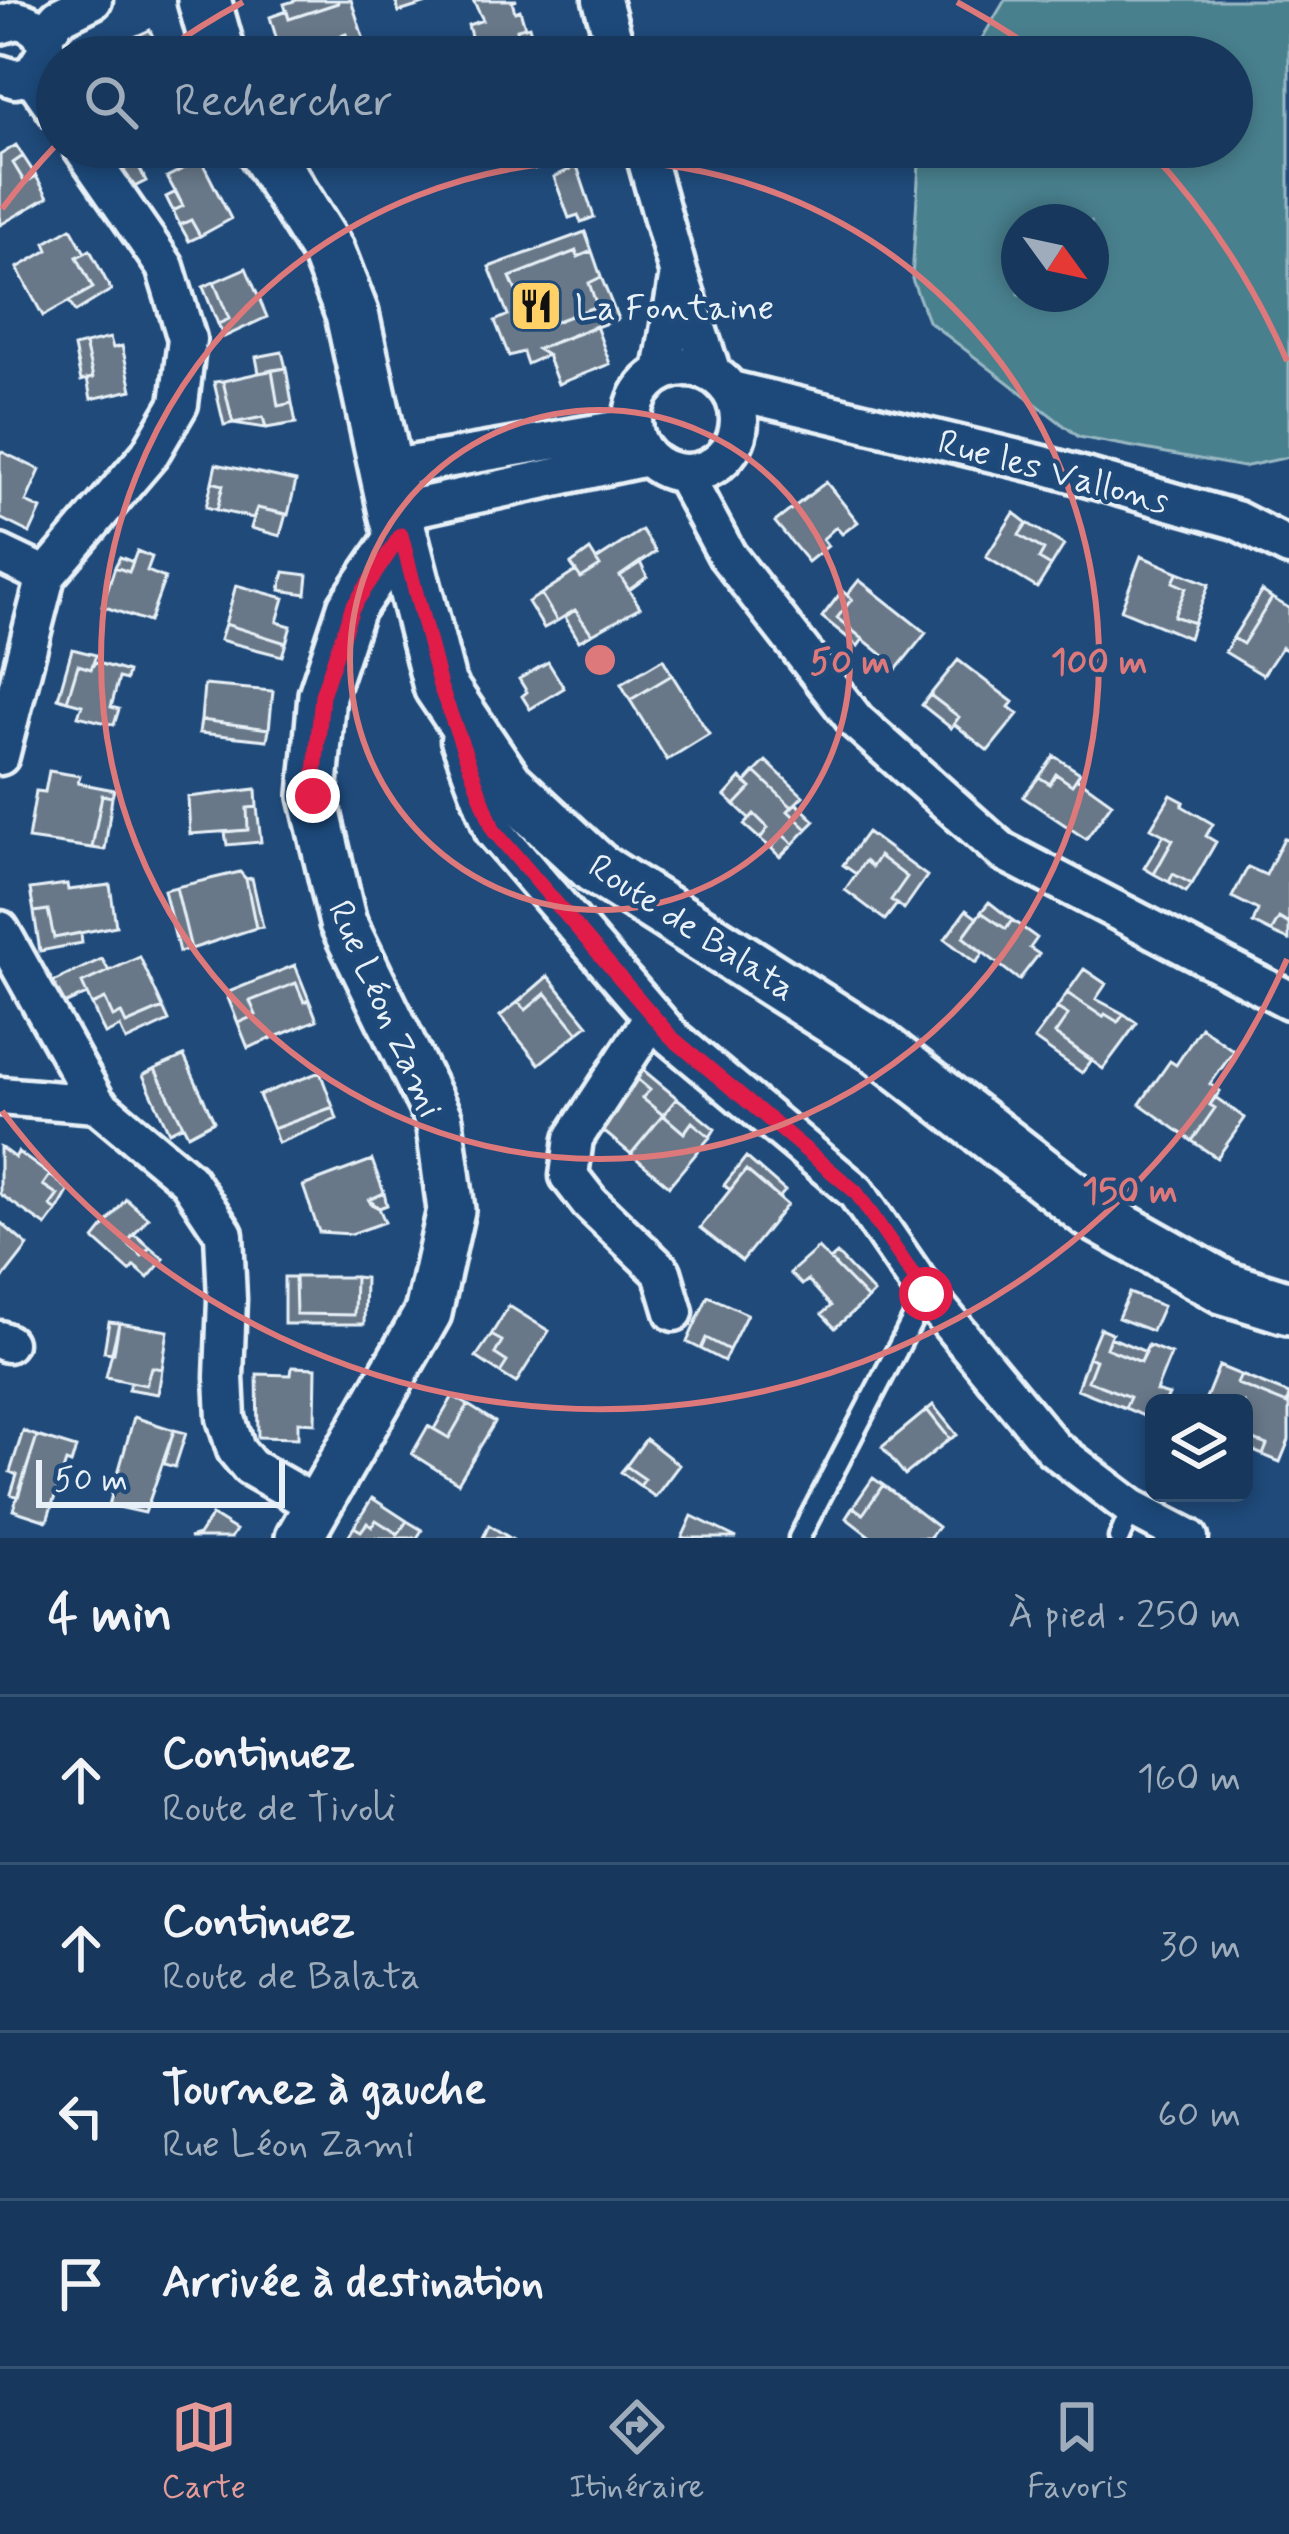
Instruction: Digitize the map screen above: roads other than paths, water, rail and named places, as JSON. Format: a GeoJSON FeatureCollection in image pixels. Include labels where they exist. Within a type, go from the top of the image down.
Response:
{"type":"FeatureCollection","features":[{"type":"Feature","properties":{"kind":"main road"},"geometry":{"type":"LineString","coordinates":[[204,0],[214,36]]}},
{"type":"Feature","properties":{"kind":"main road","name":"Route de Balata"},"geometry":{"type":"LineString","coordinates":[[275,168],[328,252],[352,314],[440,686],[507,785],[596,868],[878,1047],[1092,1214],[1225,1288],[1289,1308]]}},
{"type":"Feature","properties":{"kind":"street"},"geometry":{"type":"LineString","coordinates":[[0,26],[16,20],[36,27],[93,0]]}},
{"type":"Feature","properties":{"kind":"street"},"geometry":{"type":"LineString","coordinates":[[602,0],[612,36]]}},
{"type":"Feature","properties":{"kind":"street"},"geometry":{"type":"LineString","coordinates":[[0,756],[46,576],[149,455],[179,404],[187,339],[165,267],[97,168]]}},
{"type":"Feature","properties":{"kind":"street"},"geometry":{"type":"LineString","coordinates":[[649,168],[679,275],[721,382],[737,404],[730,446],[727,555]]}},
{"type":"Feature","properties":{"kind":"street"},"geometry":{"type":"LineString","coordinates":[[662,372],[679,275]]}},
{"type":"Feature","properties":{"kind":"street"},"geometry":{"type":"LineString","coordinates":[[721,382],[695,367],[662,372],[638,395],[640,442],[657,466],[698,472],[730,446],[814,409]]}},
{"type":"Feature","properties":{"kind":"street","name":"Rue les Vallons"},"geometry":{"type":"LineString","coordinates":[[721,382],[1237,520],[1289,547]]}},
{"type":"Feature","properties":{"kind":"street"},"geometry":{"type":"LineString","coordinates":[[394,505],[640,442]]}},
{"type":"Feature","properties":{"kind":"street"},"geometry":{"type":"LineString","coordinates":[[683,473],[727,555],[856,721],[1002,851],[1289,1000]]}},
{"type":"Feature","properties":{"kind":"street","name":"Rue Léon Zami"},"geometry":{"type":"LineString","coordinates":[[308,1522],[428,1313],[452,1210],[439,1120],[343,923],[313,796],[322,695],[394,505]]}},
{"type":"Feature","properties":{"kind":"street"},"geometry":{"type":"LineString","coordinates":[[0,554],[46,576]]}},
{"type":"Feature","properties":{"kind":"street"},"geometry":{"type":"LineString","coordinates":[[440,686],[494,831],[653,1017],[856,1192],[926,1294],[1053,1448],[1126,1523],[1189,1538]]}},
{"type":"Feature","properties":{"kind":"street"},"geometry":{"type":"LineString","coordinates":[[0,930],[97,1104],[188,1180],[224,1234],[226,1418],[236,1450],[308,1522]]}},
{"type":"Feature","properties":{"kind":"street"},"geometry":{"type":"LineString","coordinates":[[653,1017],[574,1138],[569,1176],[590,1203],[662,1272],[674,1312]]}},
{"type":"Feature","properties":{"kind":"street"},"geometry":{"type":"LineString","coordinates":[[0,1096],[97,1104]]}},
{"type":"Feature","properties":{"kind":"lane"},"geometry":{"type":"LineString","coordinates":[[799,1538],[926,1294]]}},
{"type":"Feature","properties":{"kind":"place","name":"La Fontaine"},"geometry":{"type":"Point","coordinates":[536,306]}}]}
